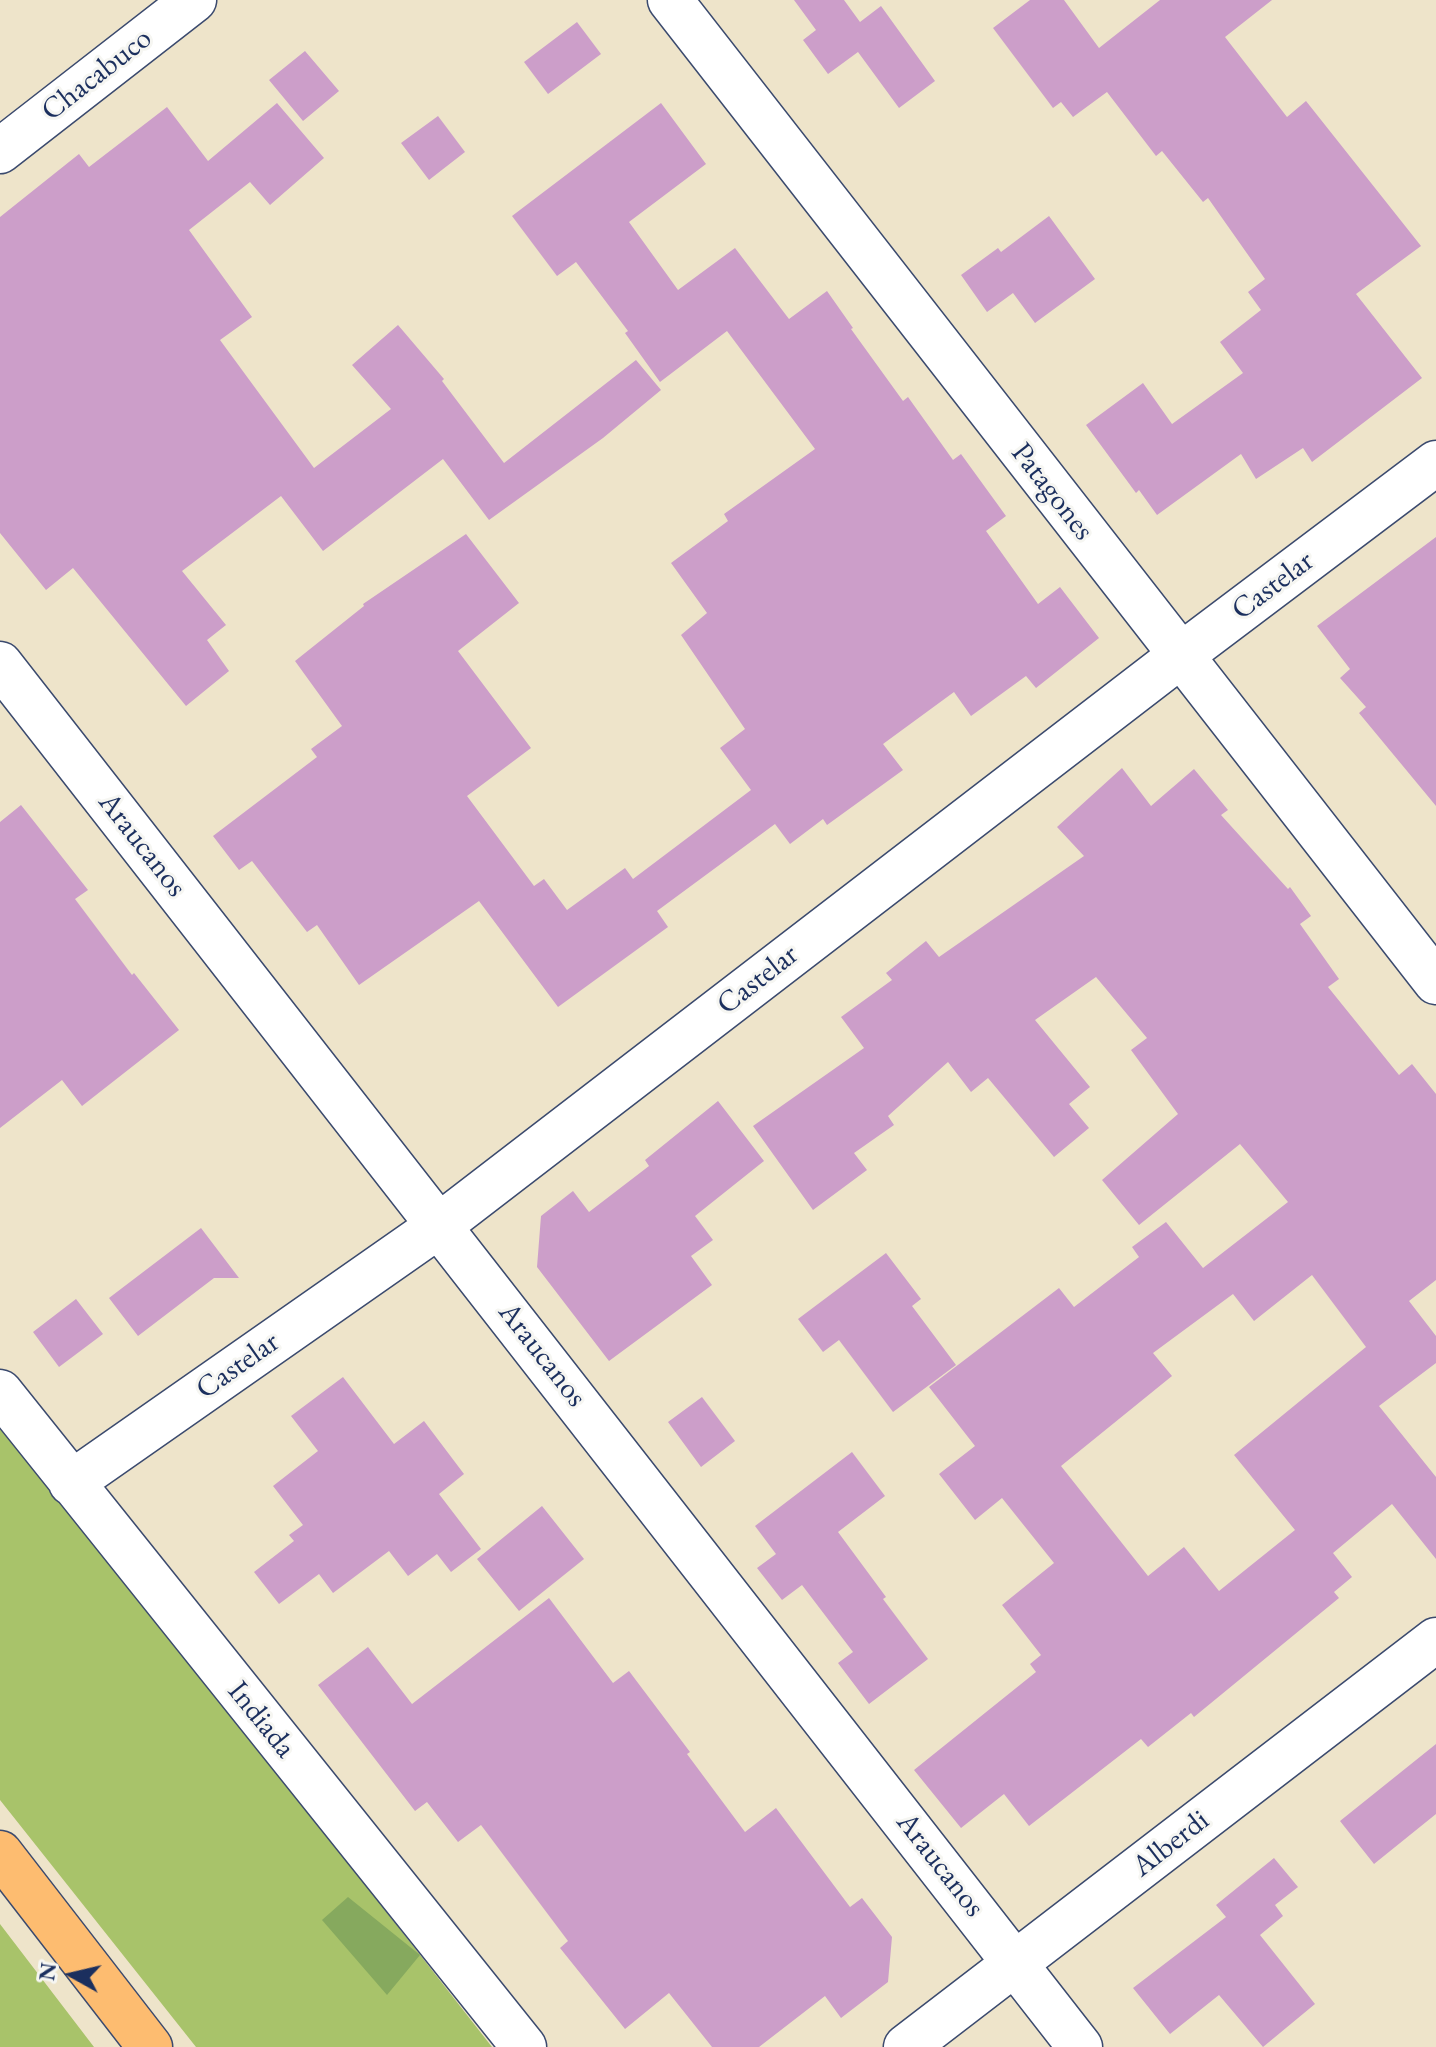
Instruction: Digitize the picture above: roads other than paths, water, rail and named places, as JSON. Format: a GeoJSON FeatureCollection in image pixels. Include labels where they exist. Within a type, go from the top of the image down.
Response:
{"type":"FeatureCollection","features":[{"type":"Feature","properties":{"kind":"main road"},"geometry":{"type":"LineString","coordinates":[[0,1853],[150,2047]]}},
{"type":"Feature","properties":{"kind":"street","name":"Chacabuco"},"geometry":{"type":"LineString","coordinates":[[0,151],[194,0]]}},
{"type":"Feature","properties":{"kind":"street","name":"Patagones"},"geometry":{"type":"LineString","coordinates":[[670,0],[1436,982]]}},
{"type":"Feature","properties":{"kind":"street","name":"Castelar"},"geometry":{"type":"LineString","coordinates":[[71,1483],[440,1225],[1436,463]]}},
{"type":"Feature","properties":{"kind":"street","name":"Araucanos"},"geometry":{"type":"LineString","coordinates":[[0,664],[1080,2047]]}},
{"type":"Feature","properties":{"kind":"street","name":"Indiada"},"geometry":{"type":"LineString","coordinates":[[0,1392],[524,2047]]}},
{"type":"Feature","properties":{"kind":"street","name":"Alberdi"},"geometry":{"type":"LineString","coordinates":[[906,2047],[1436,1640]]}}]}
